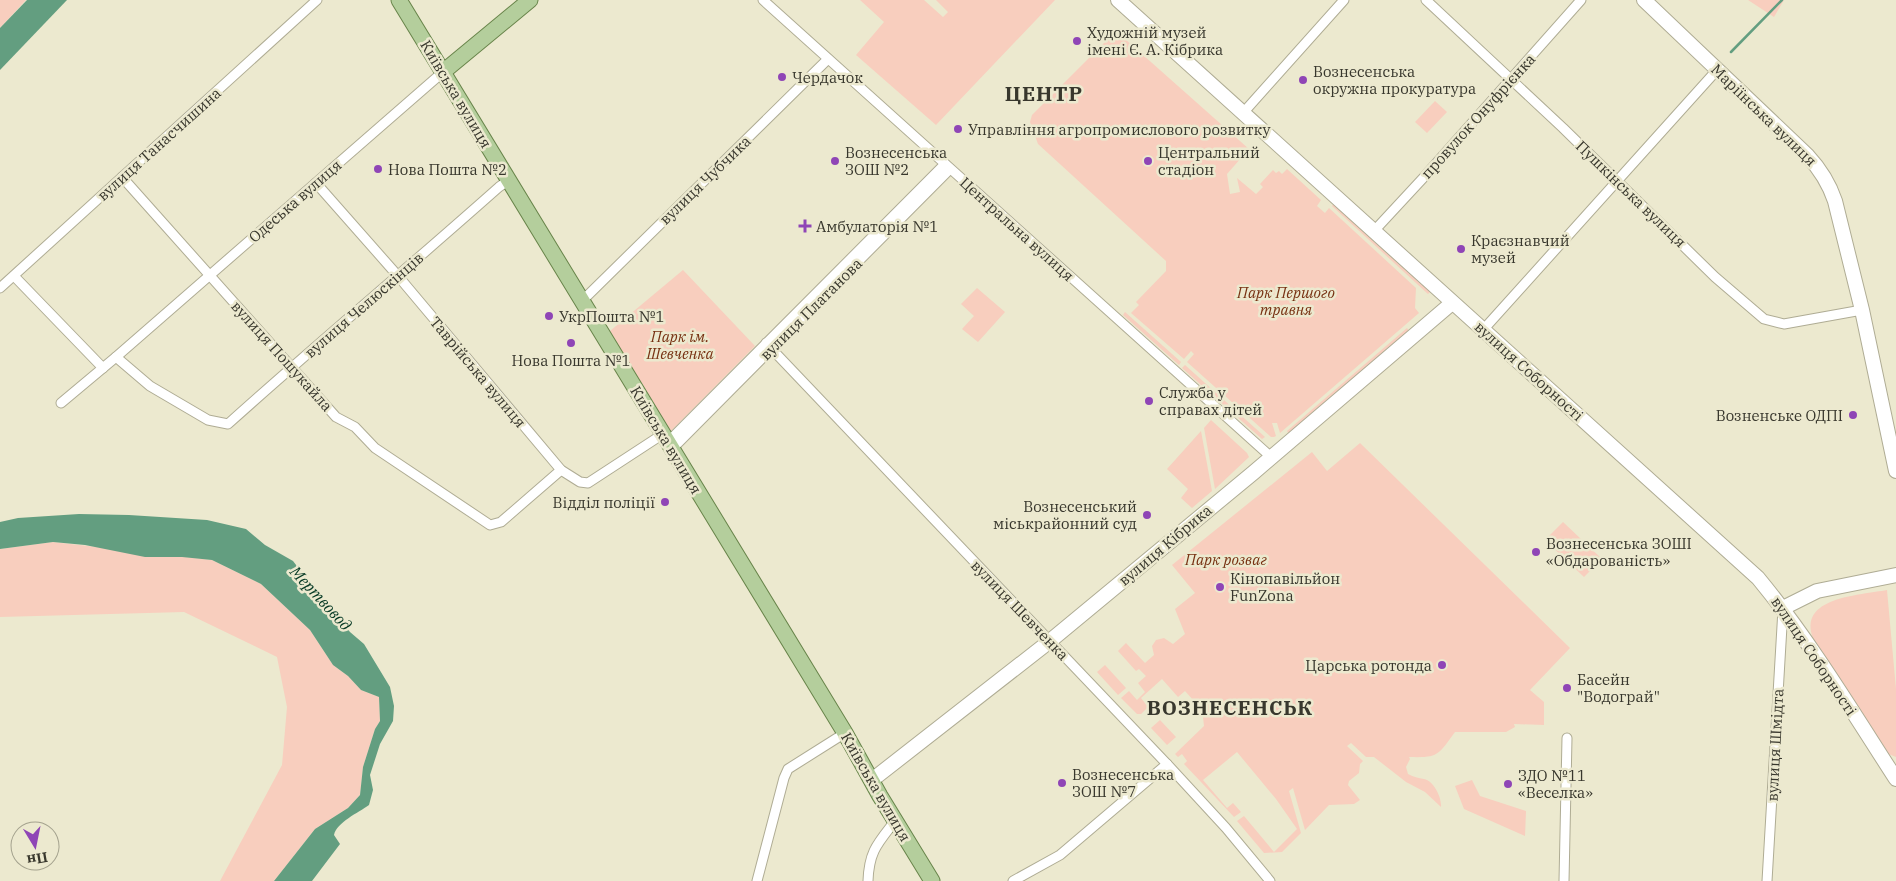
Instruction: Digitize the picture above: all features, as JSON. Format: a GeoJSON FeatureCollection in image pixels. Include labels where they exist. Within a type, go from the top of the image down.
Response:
{"type":"FeatureCollection","features":[{"type":"Feature","properties":{"kind":"main road","name":"Київська вулиця"},"geometry":{"type":"LineString","coordinates":[[399,0],[932,881]]}},
{"type":"Feature","properties":{"kind":"main road","name":"Одеська вулиця"},"geometry":{"type":"LineString","coordinates":[[443,72],[530,0]]}},
{"type":"Feature","properties":{"kind":"main road","name":"вулиця Соборності"},"geometry":{"type":"LineString","coordinates":[[1118,0],[1748,568],[1783,608],[1896,780]]}},
{"type":"Feature","properties":{"kind":"main road","name":"Маріїнська вулиця"},"geometry":{"type":"LineString","coordinates":[[1644,0],[1807,155],[1824,176],[1835,201],[1862,310],[1896,471]]}},
{"type":"Feature","properties":{"kind":"main road","name":"вулиця Кібрика"},"geometry":{"type":"LineString","coordinates":[[872,780],[1050,641],[1452,303]]}},
{"type":"Feature","properties":{"kind":"main road"},"geometry":{"type":"LineString","coordinates":[[1783,608],[1817,591],[1896,575]]}},
{"type":"Feature","properties":{"kind":"street","name":"вулиця Танасчишина"},"geometry":{"type":"LineString","coordinates":[[0,288],[317,0]]}},
{"type":"Feature","properties":{"kind":"street","name":"Центральна вулиця"},"geometry":{"type":"LineString","coordinates":[[763,0],[1271,457]]}},
{"type":"Feature","properties":{"kind":"street"},"geometry":{"type":"LineString","coordinates":[[1243,113],[1344,0]]}},
{"type":"Feature","properties":{"kind":"street","name":"Пушкінська вулиця"},"geometry":{"type":"LineString","coordinates":[[1426,0],[1715,277],[1764,319],[1784,324],[1862,310]]}},
{"type":"Feature","properties":{"kind":"street","name":"провулок Онуфрієнка"},"geometry":{"type":"LineString","coordinates":[[1374,231],[1581,0]]}},
{"type":"Feature","properties":{"kind":"street","name":"вулиця Чубчика"},"geometry":{"type":"LineString","coordinates":[[582,301],[828,59]]}},
{"type":"Feature","properties":{"kind":"street"},"geometry":{"type":"LineString","coordinates":[[1483,330],[1717,70]]}},
{"type":"Feature","properties":{"kind":"street","name":"Одеська вулиця"},"geometry":{"type":"LineString","coordinates":[[61,403],[116,358],[443,72]]}},
{"type":"Feature","properties":{"kind":"street","name":"вулиця Платанова"},"geometry":{"type":"LineString","coordinates":[[667,441],[768,346],[947,166]]}},
{"type":"Feature","properties":{"kind":"street","name":"вулиця Пошукайла"},"geometry":{"type":"LineString","coordinates":[[122,177],[336,417],[355,427],[375,448],[490,525],[501,522],[561,470]]}},
{"type":"Feature","properties":{"kind":"street","name":"вулиця Челюскінців"},"geometry":{"type":"LineString","coordinates":[[116,358],[150,386],[208,420],[228,424],[499,186],[509,180]]}},
{"type":"Feature","properties":{"kind":"street","name":"Таврійська вулиця"},"geometry":{"type":"LineString","coordinates":[[316,183],[398,276],[561,470],[580,482],[588,483],[667,441]]}},
{"type":"Feature","properties":{"kind":"street"},"geometry":{"type":"LineString","coordinates":[[14,276],[102,368]]}},
{"type":"Feature","properties":{"kind":"street","name":"вулиця Шевченка"},"geometry":{"type":"LineString","coordinates":[[768,346],[1167,764],[1226,828],[1270,881]]}},
{"type":"Feature","properties":{"kind":"street","name":"вулиця Шмідта"},"geometry":{"type":"LineString","coordinates":[[1767,881],[1783,608]]}},
{"type":"Feature","properties":{"kind":"street"},"geometry":{"type":"LineString","coordinates":[[757,881],[788,769],[844,733]]}},
{"type":"Feature","properties":{"kind":"street"},"geometry":{"type":"LineString","coordinates":[[1564,881],[1567,738]]}},
{"type":"Feature","properties":{"kind":"street"},"geometry":{"type":"LineString","coordinates":[[1013,881],[1060,855],[1167,764]]}},
{"type":"Feature","properties":{"kind":"street"},"geometry":{"type":"LineString","coordinates":[[868,881],[868,869],[873,850],[895,821]]}},
{"type":"Feature","properties":{"kind":"green space"},"geometry":{"type":"Polygon","coordinates":[[[0,0],[26,0],[0,28],[0,0]]]}},
{"type":"Feature","properties":{"kind":"green space"},"geometry":{"type":"Polygon","coordinates":[[[860,0],[924,0],[943,17],[948,12],[936,0],[1055,0],[936,125],[856,55],[884,22],[860,0]]]}},
{"type":"Feature","properties":{"kind":"green space"},"geometry":{"type":"Polygon","coordinates":[[[1748,0],[1784,0],[1774,17],[1748,0]]]}},
{"type":"Feature","properties":{"kind":"green space","name":"Парк Першого травня"},"geometry":{"type":"Polygon","coordinates":[[[1116,31],[1249,149],[1227,174],[1230,194],[1240,192],[1237,178],[1256,194],[1263,187],[1260,184],[1273,170],[1276,173],[1279,171],[1282,174],[1287,169],[1321,200],[1317,206],[1325,213],[1329,208],[1416,288],[1415,308],[1419,313],[1280,433],[1277,423],[1272,423],[1276,436],[1274,437],[1271,437],[1187,362],[1194,354],[1191,351],[1184,359],[1131,313],[1139,305],[1136,302],[1166,271],[1166,261],[1038,144],[1030,122],[1032,115],[1116,31]]]}},
{"type":"Feature","properties":{"kind":"green space"},"geometry":{"type":"Polygon","coordinates":[[[1435,101],[1447,112],[1427,133],[1415,122],[1435,101]]]}},
{"type":"Feature","properties":{"kind":"green space"},"geometry":{"type":"Polygon","coordinates":[[[1334,203],[1430,292],[1428,294],[1332,206],[1334,203]]]}},
{"type":"Feature","properties":{"kind":"green space","name":"Парк ім. Шевченка"},"geometry":{"type":"Polygon","coordinates":[[[683,270],[755,346],[671,431],[610,331],[683,270]]]}},
{"type":"Feature","properties":{"kind":"green space"},"geometry":{"type":"Polygon","coordinates":[[[977,288],[1005,312],[978,342],[962,329],[974,316],[961,304],[977,288]]]}},
{"type":"Feature","properties":{"kind":"green space"},"geometry":{"type":"Polygon","coordinates":[[[1125,312],[1181,362],[1179,365],[1123,315],[1125,312]]]}},
{"type":"Feature","properties":{"kind":"green space"},"geometry":{"type":"Polygon","coordinates":[[[1407,328],[1409,331],[1289,434],[1287,431],[1407,328]]]}},
{"type":"Feature","properties":{"kind":"green space"},"geometry":{"type":"Polygon","coordinates":[[[1185,365],[1265,437],[1262,439],[1182,368],[1185,365]]]}},
{"type":"Feature","properties":{"kind":"green space"},"geometry":{"type":"Polygon","coordinates":[[[1211,420],[1249,457],[1215,489],[1204,428],[1211,420]]]}},
{"type":"Feature","properties":{"kind":"green space"},"geometry":{"type":"Polygon","coordinates":[[[1201,431],[1212,491],[1192,508],[1181,498],[1188,489],[1167,469],[1201,431]]]}},
{"type":"Feature","properties":{"kind":"green space","name":"Парк розваг"},"geometry":{"type":"Polygon","coordinates":[[[1360,443],[1570,648],[1530,690],[1544,702],[1544,725],[1514,724],[1515,727],[1506,732],[1455,732],[1437,754],[1426,757],[1409,757],[1410,759],[1406,767],[1408,774],[1428,780],[1434,786],[1439,795],[1441,807],[1425,792],[1406,782],[1374,757],[1366,757],[1351,743],[1347,746],[1363,761],[1360,764],[1359,773],[1349,781],[1348,785],[1360,800],[1354,804],[1329,805],[1305,830],[1293,788],[1289,791],[1301,833],[1282,852],[1264,853],[1237,821],[1244,816],[1274,852],[1297,829],[1276,799],[1237,752],[1203,780],[1227,808],[1233,803],[1241,812],[1234,817],[1184,764],[1187,761],[1182,754],[1178,757],[1175,754],[1204,726],[1203,717],[1192,703],[1194,701],[1185,691],[1178,697],[1162,679],[1141,698],[1148,707],[1141,714],[1137,714],[1121,698],[1129,691],[1137,700],[1145,692],[1138,683],[1146,676],[1139,669],[1136,671],[1118,651],[1126,643],[1145,663],[1154,655],[1152,646],[1156,640],[1164,638],[1173,644],[1185,634],[1175,609],[1195,593],[1172,565],[1312,452],[1327,471],[1360,443]]]}},
{"type":"Feature","properties":{"kind":"green space"},"geometry":{"type":"Polygon","coordinates":[[[1563,522],[1602,559],[1584,577],[1545,540],[1563,522]]]}},
{"type":"Feature","properties":{"kind":"green space"},"geometry":{"type":"Polygon","coordinates":[[[53,542],[212,560],[261,584],[310,630],[333,665],[348,676],[361,690],[379,697],[380,721],[375,729],[363,767],[360,795],[348,808],[315,829],[274,881],[220,881],[282,765],[287,707],[277,657],[184,612],[0,617],[0,549],[53,542]]]}},
{"type":"Feature","properties":{"kind":"green space"},"geometry":{"type":"Polygon","coordinates":[[[1887,590],[1896,689],[1896,757],[1886,753],[1814,640],[1811,626],[1814,615],[1822,607],[1834,601],[1887,590]]]}},
{"type":"Feature","properties":{"kind":"green space"},"geometry":{"type":"Polygon","coordinates":[[[1105,665],[1126,688],[1118,695],[1097,672],[1105,665]]]}},
{"type":"Feature","properties":{"kind":"green space"},"geometry":{"type":"Polygon","coordinates":[[[1160,720],[1176,737],[1167,745],[1151,728],[1160,720]]]}},
{"type":"Feature","properties":{"kind":"green space"},"geometry":{"type":"Polygon","coordinates":[[[1472,780],[1480,796],[1526,811],[1525,836],[1464,809],[1455,786],[1472,780]]]}},
{"type":"Feature","properties":{"kind":"water"},"geometry":{"type":"Polygon","coordinates":[[[27,0],[67,0],[0,70],[0,28],[27,0]]]}},
{"type":"Feature","properties":{"kind":"water","name":"Мертвовод"},"geometry":{"type":"Polygon","coordinates":[[[79,514],[207,520],[246,529],[265,545],[293,561],[326,604],[350,632],[364,644],[390,687],[394,706],[393,721],[380,744],[370,775],[373,790],[369,805],[348,818],[336,830],[334,835],[340,844],[312,881],[274,881],[315,829],[348,808],[360,795],[363,767],[375,729],[380,721],[379,697],[361,690],[348,676],[333,665],[310,630],[261,584],[212,560],[182,557],[145,557],[85,545],[53,542],[0,549],[0,522],[18,518],[79,514]]]}},
{"type":"Feature","properties":{"kind":"waterway"},"geometry":{"type":"LineString","coordinates":[[1731,52],[1782,0]]}},
{"type":"Feature","properties":{"kind":"place","name":"Художній музей імені Є. А. Кібрика"},"geometry":{"type":"Point","coordinates":[1077,41]}},
{"type":"Feature","properties":{"kind":"place","name":"Чердачок"},"geometry":{"type":"Point","coordinates":[782,77]}},
{"type":"Feature","properties":{"kind":"place","name":"Вознесенська окружна прокуратура"},"geometry":{"type":"Point","coordinates":[1303,80]}},
{"type":"Feature","properties":{"kind":"place","name":"Управління агропромислового розвитку"},"geometry":{"type":"Point","coordinates":[958,129]}},
{"type":"Feature","properties":{"kind":"place","name":"Вознесенська ЗОШ №2"},"geometry":{"type":"Point","coordinates":[835,161]}},
{"type":"Feature","properties":{"kind":"place","name":"Центральний стадіон"},"geometry":{"type":"Point","coordinates":[1148,161]}},
{"type":"Feature","properties":{"kind":"place","name":"Нова Пошта №2"},"geometry":{"type":"Point","coordinates":[378,169]}},
{"type":"Feature","properties":{"kind":"place","name":"Амбулаторія №1"},"geometry":{"type":"Point","coordinates":[805,226]}},
{"type":"Feature","properties":{"kind":"place","name":"Краєзнавчий музей"},"geometry":{"type":"Point","coordinates":[1461,249]}},
{"type":"Feature","properties":{"kind":"place","name":"УкрПошта №1"},"geometry":{"type":"Point","coordinates":[549,316]}},
{"type":"Feature","properties":{"kind":"place","name":"Нова Пошта №1"},"geometry":{"type":"Point","coordinates":[571,343]}},
{"type":"Feature","properties":{"kind":"place","name":"Служба у справах дітей"},"geometry":{"type":"Point","coordinates":[1149,401]}},
{"type":"Feature","properties":{"kind":"place","name":"Возненське ОДПІ"},"geometry":{"type":"Point","coordinates":[1853,415]}},
{"type":"Feature","properties":{"kind":"place","name":"Відділ поліції"},"geometry":{"type":"Point","coordinates":[665,502]}},
{"type":"Feature","properties":{"kind":"place","name":"Вознесенський міськрайонний суд"},"geometry":{"type":"Point","coordinates":[1147,515]}},
{"type":"Feature","properties":{"kind":"place","name":"Вознесенська ЗОШІ «Обдарованість»"},"geometry":{"type":"Point","coordinates":[1536,552]}},
{"type":"Feature","properties":{"kind":"place","name":"Кінопавільйон FunZona"},"geometry":{"type":"Point","coordinates":[1220,587]}},
{"type":"Feature","properties":{"kind":"place","name":"Царська ротонда"},"geometry":{"type":"Point","coordinates":[1442,665]}},
{"type":"Feature","properties":{"kind":"place","name":"Басейн \"Водограй\""},"geometry":{"type":"Point","coordinates":[1567,688]}},
{"type":"Feature","properties":{"kind":"place","name":"Вознесенська ЗОШ №7"},"geometry":{"type":"Point","coordinates":[1062,783]}},
{"type":"Feature","properties":{"kind":"place","name":"ЗДО №11 «Веселка»"},"geometry":{"type":"Point","coordinates":[1508,784]}},
{"type":"Feature","properties":{"kind":"district","name":"ЦЕНТР"},"geometry":{"type":"Point","coordinates":[1044,93]}},
{"type":"Feature","properties":{"kind":"district","name":"ВОЗНЕСЕНСЬК"},"geometry":{"type":"Point","coordinates":[1230,707]}}]}
